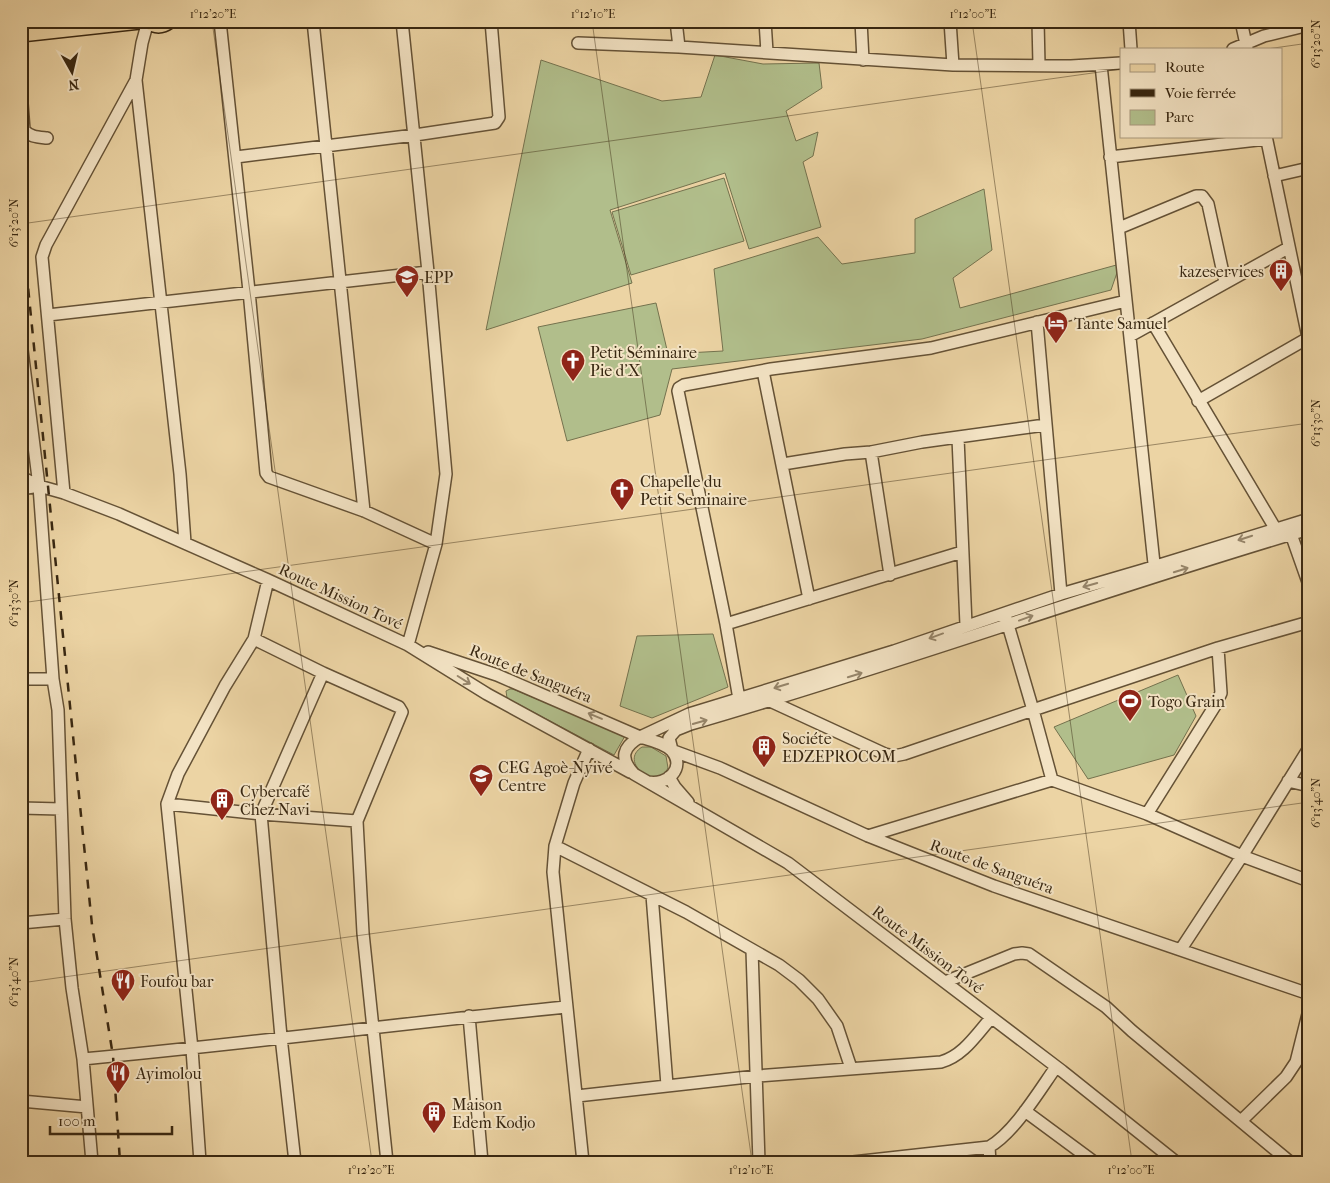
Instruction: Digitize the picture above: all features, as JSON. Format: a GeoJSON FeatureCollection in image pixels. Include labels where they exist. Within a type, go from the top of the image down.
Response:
{"type":"FeatureCollection","features":[{"type":"Feature","properties":{"kind":"main road"},"geometry":{"type":"LineString","coordinates":[[21,24],[49,21]]}},
{"type":"Feature","properties":{"kind":"main road"},"geometry":{"type":"LineString","coordinates":[[21,34],[140,21]]}},
{"type":"Feature","properties":{"kind":"street"},"geometry":{"type":"LineString","coordinates":[[220,21],[236,157],[266,473],[269,477],[364,511],[436,544]]}},
{"type":"Feature","properties":{"kind":"street"},"geometry":{"type":"LineString","coordinates":[[313,21],[364,511]]}},
{"type":"Feature","properties":{"kind":"street"},"geometry":{"type":"LineString","coordinates":[[402,21],[415,135],[446,474],[436,544],[408,645]]}},
{"type":"Feature","properties":{"kind":"street"},"geometry":{"type":"LineString","coordinates":[[236,157],[415,135],[497,121],[490,21]]}},
{"type":"Feature","properties":{"kind":"street"},"geometry":{"type":"LineString","coordinates":[[676,21],[679,47]]}},
{"type":"Feature","properties":{"kind":"street"},"geometry":{"type":"LineString","coordinates":[[765,21],[767,52]]}},
{"type":"Feature","properties":{"kind":"street"},"geometry":{"type":"LineString","coordinates":[[861,21],[863,60]]}},
{"type":"Feature","properties":{"kind":"street"},"geometry":{"type":"LineString","coordinates":[[950,21],[952,65]]}},
{"type":"Feature","properties":{"kind":"street"},"geometry":{"type":"LineString","coordinates":[[1038,21],[1039,65]]}},
{"type":"Feature","properties":{"kind":"street"},"geometry":{"type":"LineString","coordinates":[[1130,21],[1131,48]]}},
{"type":"Feature","properties":{"kind":"street"},"geometry":{"type":"LineString","coordinates":[[1240,21],[1246,46],[1264,36],[1309,25]]}},
{"type":"Feature","properties":{"kind":"street"},"geometry":{"type":"LineString","coordinates":[[155,22],[142,43],[136,80],[180,474],[185,543]]}},
{"type":"Feature","properties":{"kind":"street"},"geometry":{"type":"LineString","coordinates":[[578,43],[767,52],[952,65],[1101,65],[1120,63]]}},
{"type":"Feature","properties":{"kind":"street"},"geometry":{"type":"LineString","coordinates":[[1101,65],[1110,157],[1120,228],[1155,572]]}},
{"type":"Feature","properties":{"kind":"street"},"geometry":{"type":"LineString","coordinates":[[64,493],[42,257],[136,80]]}},
{"type":"Feature","properties":{"kind":"street"},"geometry":{"type":"LineString","coordinates":[[21,91],[24,130],[27,134],[34,137],[46,138]]}},
{"type":"Feature","properties":{"kind":"street"},"geometry":{"type":"LineString","coordinates":[[1110,157],[1266,138],[1288,248],[1306,320],[1308,340],[1198,401]]}},
{"type":"Feature","properties":{"kind":"street"},"geometry":{"type":"LineString","coordinates":[[1274,176],[1309,168]]}},
{"type":"Feature","properties":{"kind":"street"},"geometry":{"type":"LineString","coordinates":[[1120,228],[1196,196],[1202,196],[1208,204],[1225,282]]}},
{"type":"Feature","properties":{"kind":"street"},"geometry":{"type":"LineString","coordinates":[[1130,336],[1288,248]]}},
{"type":"Feature","properties":{"kind":"street"},"geometry":{"type":"LineString","coordinates":[[48,315],[428,272]]}},
{"type":"Feature","properties":{"kind":"street"},"geometry":{"type":"LineString","coordinates":[[739,699],[726,624],[678,391],[679,388],[684,385],[763,371],[931,348],[1126,300]]}},
{"type":"Feature","properties":{"kind":"street"},"geometry":{"type":"LineString","coordinates":[[1037,322],[1061,594]]}},
{"type":"Feature","properties":{"kind":"street"},"geometry":{"type":"LineString","coordinates":[[1153,323],[1275,528]]}},
{"type":"Feature","properties":{"kind":"street"},"geometry":{"type":"LineString","coordinates":[[21,342],[39,486],[59,737],[65,919],[72,988],[83,1059],[92,1162]]}},
{"type":"Feature","properties":{"kind":"street"},"geometry":{"type":"LineString","coordinates":[[763,371],[809,598]]}},
{"type":"Feature","properties":{"kind":"street"},"geometry":{"type":"LineString","coordinates":[[783,464],[1045,425]]}},
{"type":"Feature","properties":{"kind":"street"},"geometry":{"type":"LineString","coordinates":[[958,438],[966,626]]}},
{"type":"Feature","properties":{"kind":"street"},"geometry":{"type":"LineString","coordinates":[[871,452],[890,575]]}},
{"type":"Feature","properties":{"kind":"street","name":"Route Mission Tové"},"geometry":{"type":"LineString","coordinates":[[21,477],[39,486],[64,493],[119,514],[408,645],[487,694],[634,774],[788,863],[1056,1067],[1176,1162]]}},
{"type":"Feature","properties":{"kind":"street"},"geometry":{"type":"LineString","coordinates":[[21,489],[39,486]]}},
{"type":"Feature","properties":{"kind":"street"},"geometry":{"type":"LineString","coordinates":[[676,766],[676,759],[671,750],[669,738],[676,730],[898,662],[1008,625],[1275,528],[1309,518]]}},
{"type":"Feature","properties":{"kind":"street"},"geometry":{"type":"LineString","coordinates":[[634,774],[626,765],[626,747],[640,737],[689,714],[894,651],[1061,594],[1155,572],[1309,529]]}},
{"type":"Feature","properties":{"kind":"street"},"geometry":{"type":"LineString","coordinates":[[1292,534],[1309,585]]}},
{"type":"Feature","properties":{"kind":"street"},"geometry":{"type":"LineString","coordinates":[[726,624],[962,552]]}},
{"type":"Feature","properties":{"kind":"street"},"geometry":{"type":"LineString","coordinates":[[200,1162],[192,1049],[167,804],[178,774],[226,686],[254,640],[268,580]]}},
{"type":"Feature","properties":{"kind":"street"},"geometry":{"type":"LineString","coordinates":[[1004,613],[1052,780]]}},
{"type":"Feature","properties":{"kind":"street"},"geometry":{"type":"LineString","coordinates":[[770,701],[885,754],[894,756],[1218,648],[1309,622]]}},
{"type":"Feature","properties":{"kind":"street"},"geometry":{"type":"LineString","coordinates":[[254,640],[399,706],[402,712],[356,821],[363,933],[387,1162]]}},
{"type":"Feature","properties":{"kind":"street","name":"Route de Sanguéra"},"geometry":{"type":"LineString","coordinates":[[408,645],[496,675],[640,737],[664,745],[671,750],[720,768],[868,836],[994,886],[1309,994]]}},
{"type":"Feature","properties":{"kind":"street"},"geometry":{"type":"LineString","coordinates":[[1147,814],[1216,704],[1220,693],[1218,648]]}},
{"type":"Feature","properties":{"kind":"street"},"geometry":{"type":"LineString","coordinates":[[295,1162],[281,1037],[261,814],[323,673]]}},
{"type":"Feature","properties":{"kind":"street"},"geometry":{"type":"LineString","coordinates":[[487,694],[496,675]]}},
{"type":"Feature","properties":{"kind":"street"},"geometry":{"type":"LineString","coordinates":[[21,679],[53,679]]}},
{"type":"Feature","properties":{"kind":"street"},"geometry":{"type":"LineString","coordinates":[[1181,949],[1309,748]]}},
{"type":"Feature","properties":{"kind":"street"},"geometry":{"type":"LineString","coordinates":[[583,1162],[553,872],[554,846],[574,783],[589,749]]}},
{"type":"Feature","properties":{"kind":"street"},"geometry":{"type":"LineString","coordinates":[[697,812],[675,787],[669,777],[671,777],[677,760],[720,768]]}},
{"type":"Feature","properties":{"kind":"street"},"geometry":{"type":"LineString","coordinates":[[648,782],[661,783],[671,777]]}},
{"type":"Feature","properties":{"kind":"street"},"geometry":{"type":"LineString","coordinates":[[868,836],[1052,780],[1147,814],[1242,856],[1309,881]]}},
{"type":"Feature","properties":{"kind":"street"},"geometry":{"type":"LineString","coordinates":[[1288,781],[1309,786]]}},
{"type":"Feature","properties":{"kind":"street"},"geometry":{"type":"LineString","coordinates":[[167,804],[261,814],[356,821]]}},
{"type":"Feature","properties":{"kind":"street"},"geometry":{"type":"LineString","coordinates":[[21,808],[61,809]]}},
{"type":"Feature","properties":{"kind":"street"},"geometry":{"type":"LineString","coordinates":[[554,846],[652,895],[752,950],[792,975],[818,999],[837,1026],[851,1068]]}},
{"type":"Feature","properties":{"kind":"street"},"geometry":{"type":"LineString","coordinates":[[652,895],[667,1085]]}},
{"type":"Feature","properties":{"kind":"street"},"geometry":{"type":"LineString","coordinates":[[21,922],[65,919]]}},
{"type":"Feature","properties":{"kind":"street"},"geometry":{"type":"LineString","coordinates":[[752,950],[758,1076],[759,1162]]}},
{"type":"Feature","properties":{"kind":"street"},"geometry":{"type":"LineString","coordinates":[[944,982],[1014,954],[1022,952],[1029,954],[1106,1007],[1126,1026],[1290,1162]]}},
{"type":"Feature","properties":{"kind":"street"},"geometry":{"type":"LineString","coordinates":[[83,1059],[192,1049],[281,1037],[373,1029],[469,1016],[566,1007]]}},
{"type":"Feature","properties":{"kind":"street"},"geometry":{"type":"LineString","coordinates":[[1241,1121],[1292,1069],[1296,1062],[1309,1010]]}},
{"type":"Feature","properties":{"kind":"street"},"geometry":{"type":"LineString","coordinates":[[469,1016],[482,1162]]}},
{"type":"Feature","properties":{"kind":"street"},"geometry":{"type":"LineString","coordinates":[[577,1096],[758,1076],[941,1062],[959,1054],[991,1018]]}},
{"type":"Feature","properties":{"kind":"street"},"geometry":{"type":"LineString","coordinates":[[853,1162],[989,1148],[1000,1139],[1025,1111],[1056,1067]]}},
{"type":"Feature","properties":{"kind":"street"},"geometry":{"type":"LineString","coordinates":[[21,1101],[87,1107]]}},
{"type":"Feature","properties":{"kind":"street"},"geometry":{"type":"LineString","coordinates":[[1025,1111],[1094,1162]]}},
{"type":"Feature","properties":{"kind":"street"},"geometry":{"type":"LineString","coordinates":[[989,1148],[990,1162]]}},
{"type":"Feature","properties":{"kind":"green space"},"geometry":{"type":"Polygon","coordinates":[[[715,55],[763,64],[819,63],[822,88],[786,111],[796,141],[818,132],[813,156],[803,162],[821,227],[749,249],[725,173],[610,210],[632,283],[486,330],[541,60],[662,101],[701,97],[715,55]]]}},
{"type":"Feature","properties":{"kind":"green space"},"geometry":{"type":"Polygon","coordinates":[[[724,178],[744,241],[631,275],[612,212],[724,178]]]}},
{"type":"Feature","properties":{"kind":"green space"},"geometry":{"type":"Polygon","coordinates":[[[984,189],[992,250],[953,278],[960,308],[1120,264],[1111,290],[922,339],[672,369],[660,415],[567,441],[538,327],[656,303],[668,354],[723,351],[714,269],[818,237],[842,264],[915,253],[915,219],[984,189]]]}},
{"type":"Feature","properties":{"kind":"green space"},"geometry":{"type":"Polygon","coordinates":[[[713,634],[728,687],[652,718],[620,706],[637,636],[713,634]]]}},
{"type":"Feature","properties":{"kind":"green space","name":"Togo Grain"},"geometry":{"type":"Polygon","coordinates":[[[1178,675],[1196,716],[1174,755],[1088,779],[1054,727],[1178,675]]]}},
{"type":"Feature","properties":{"kind":"green space"},"geometry":{"type":"Polygon","coordinates":[[[510,689],[625,736],[614,755],[507,698],[506,691],[510,689]]]}},
{"type":"Feature","properties":{"kind":"green space"},"geometry":{"type":"Polygon","coordinates":[[[642,747],[651,747],[666,756],[668,768],[662,774],[656,777],[641,772],[634,760],[636,753],[642,747]]]}},
{"type":"Feature","properties":{"kind":"railway"},"geometry":{"type":"LineString","coordinates":[[21,217],[92,925],[113,1056],[120,1162]]}},
{"type":"Feature","properties":{"kind":"place","name":"kazeservices"},"geometry":{"type":"Point","coordinates":[1281,292]}},
{"type":"Feature","properties":{"kind":"place","name":"EPP"},"geometry":{"type":"Point","coordinates":[407,298]}},
{"type":"Feature","properties":{"kind":"place","name":"Tante Samuel"},"geometry":{"type":"Point","coordinates":[1056,344]}},
{"type":"Feature","properties":{"kind":"place","name":"Petit Séminaire Pie d'X"},"geometry":{"type":"Point","coordinates":[573,382]}},
{"type":"Feature","properties":{"kind":"place","name":"Chapelle du Petit Seminaire"},"geometry":{"type":"Point","coordinates":[622,511]}},
{"type":"Feature","properties":{"kind":"place","name":"Togo Grain"},"geometry":{"type":"Point","coordinates":[1130,722]}},
{"type":"Feature","properties":{"kind":"place","name":"Sociéte EDZEPROCOM"},"geometry":{"type":"Point","coordinates":[764,768]}},
{"type":"Feature","properties":{"kind":"place","name":"CEG Agoè-Nyivé Centre"},"geometry":{"type":"Point","coordinates":[481,797]}},
{"type":"Feature","properties":{"kind":"place","name":"Cybercafé Chez Navi"},"geometry":{"type":"Point","coordinates":[222,821]}},
{"type":"Feature","properties":{"kind":"place","name":"Foufou bar"},"geometry":{"type":"Point","coordinates":[123,1002]}},
{"type":"Feature","properties":{"kind":"place","name":"Ayimolou"},"geometry":{"type":"Point","coordinates":[118,1094]}},
{"type":"Feature","properties":{"kind":"place","name":"Maison Edem Kodjo"},"geometry":{"type":"Point","coordinates":[434,1134]}}]}
